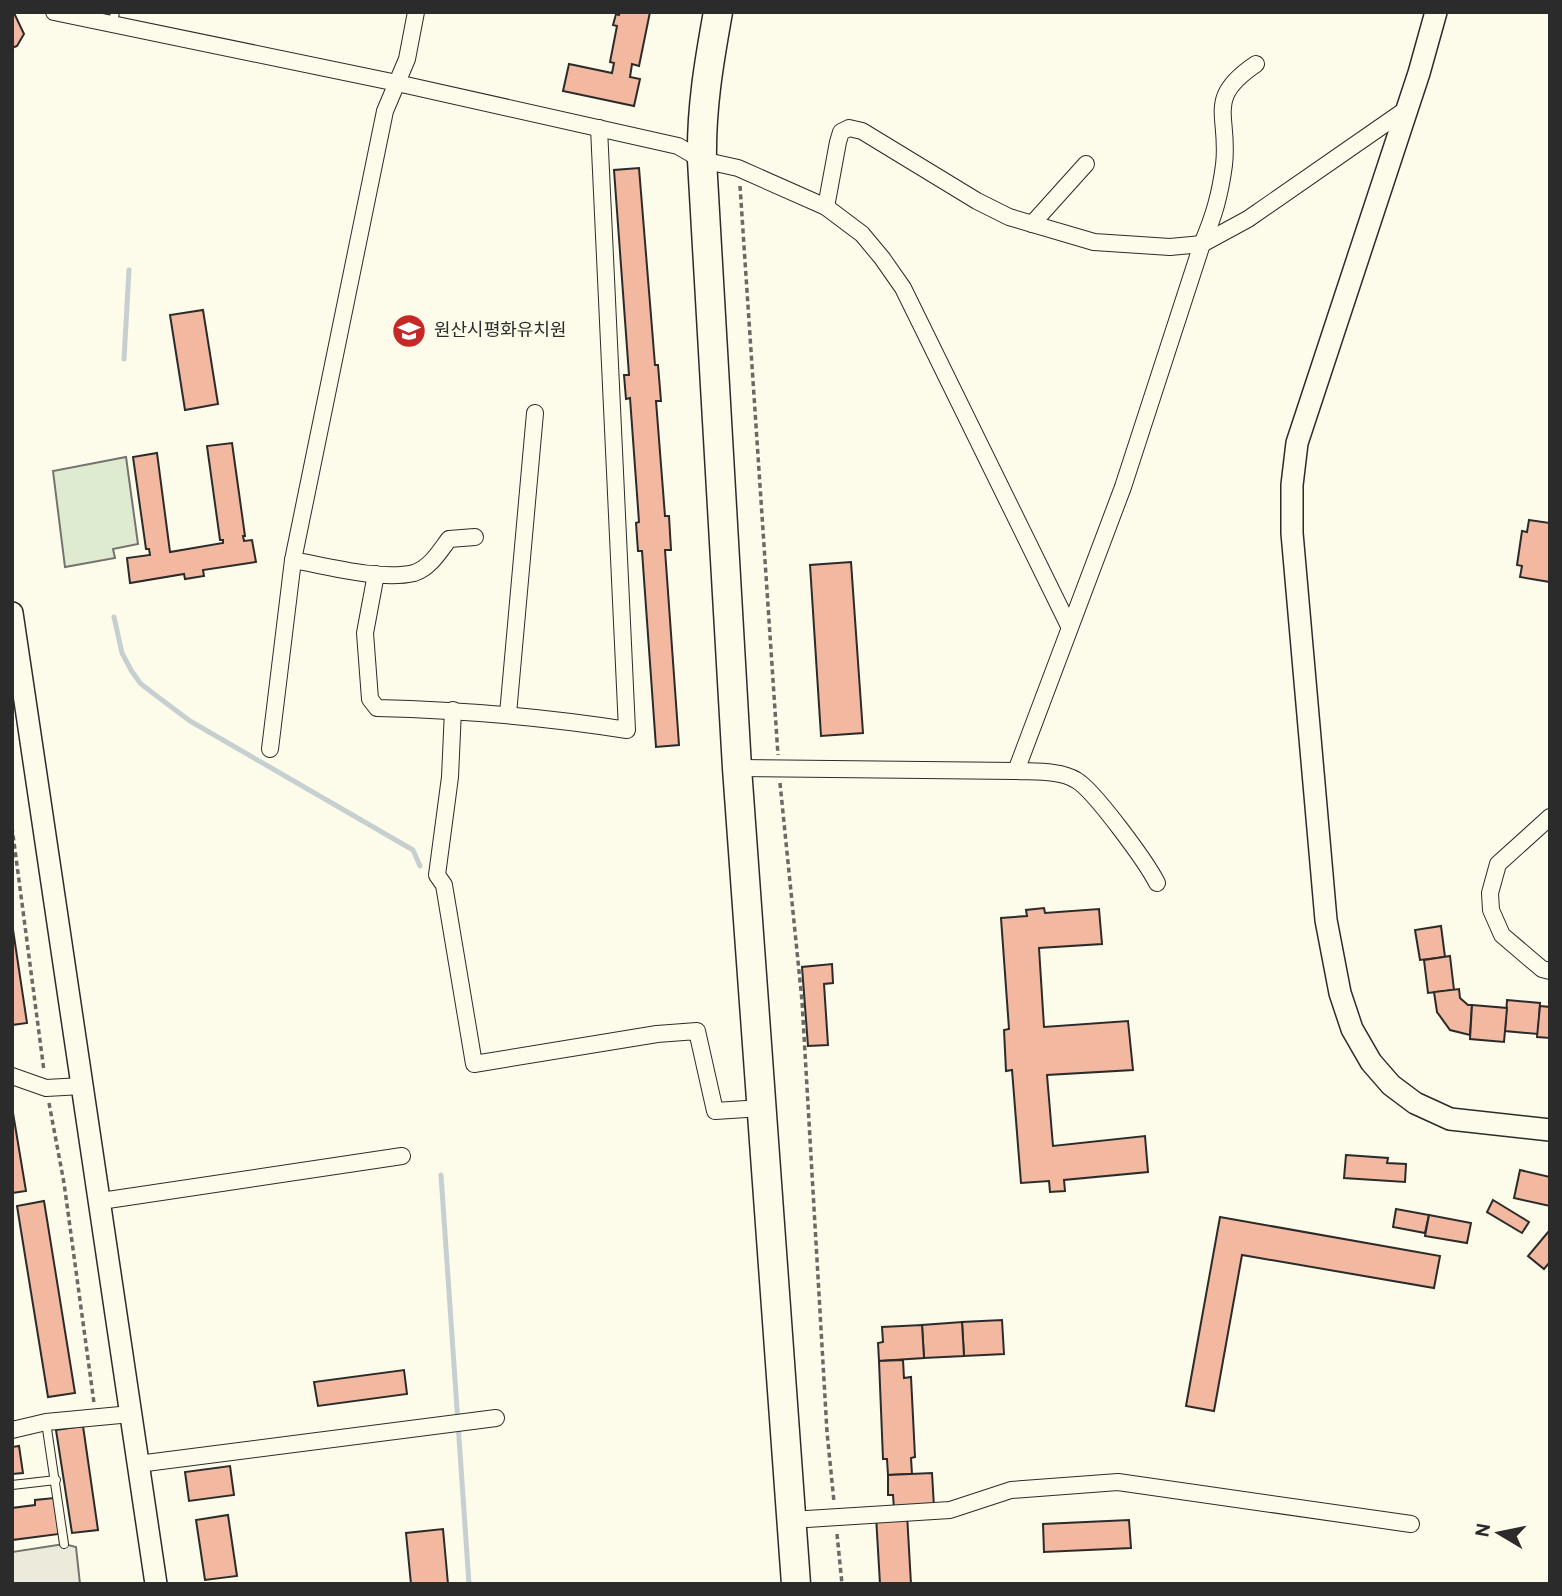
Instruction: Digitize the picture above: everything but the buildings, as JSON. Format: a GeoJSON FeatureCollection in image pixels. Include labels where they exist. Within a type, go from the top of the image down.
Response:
{"type":"FeatureCollection","features":[{"type":"Feature","properties":{"kind":"highway"},"geometry":{"type":"LineString","coordinates":[[718,12],[701,119],[702,160],[737,768],[796,1584]]}},
{"type":"Feature","properties":{"kind":"street"},"geometry":{"type":"LineString","coordinates":[[54,12],[114,18],[678,146],[702,160],[738,168],[826,207],[862,234],[903,288],[1069,626]]}},
{"type":"Feature","properties":{"kind":"street"},"geometry":{"type":"LineString","coordinates":[[270,749],[293,560],[385,111],[407,59],[416,12]]}},
{"type":"Feature","properties":{"kind":"street"},"geometry":{"type":"LineString","coordinates":[[1436,12],[1408,108],[1297,443],[1292,485],[1292,533],[1326,920],[1340,993],[1352,1029],[1371,1062],[1391,1085],[1415,1103],[1450,1119],[1550,1130]]}},
{"type":"Feature","properties":{"kind":"street"},"geometry":{"type":"LineString","coordinates":[[1016,771],[1123,487],[1202,244],[1217,209],[1224,162],[1222,109],[1225,93],[1235,78],[1256,64]]}},
{"type":"Feature","properties":{"kind":"street"},"geometry":{"type":"LineString","coordinates":[[826,207],[838,142],[841,132],[849,128],[862,131],[977,201],[1009,217],[1094,242],[1170,247],[1202,244],[1248,219],[1408,108]]}},
{"type":"Feature","properties":{"kind":"street"},"geometry":{"type":"LineString","coordinates":[[376,574],[365,633],[370,699],[377,708],[508,714],[627,730],[599,128]]}},
{"type":"Feature","properties":{"kind":"street"},"geometry":{"type":"LineString","coordinates":[[1032,223],[1087,164]]}},
{"type":"Feature","properties":{"kind":"street"},"geometry":{"type":"LineString","coordinates":[[508,714],[535,413]]}},
{"type":"Feature","properties":{"kind":"street"},"geometry":{"type":"LineString","coordinates":[[293,560],[376,574],[415,572],[433,561],[449,539],[475,537]]}},
{"type":"Feature","properties":{"kind":"street"},"geometry":{"type":"LineString","coordinates":[[12,613],[156,1584]]}},
{"type":"Feature","properties":{"kind":"street"},"geometry":{"type":"LineString","coordinates":[[453,710],[450,777],[437,875],[444,885],[474,1064],[657,1034],[697,1031],[715,1111],[762,1108]]}},
{"type":"Feature","properties":{"kind":"street"},"geometry":{"type":"LineString","coordinates":[[737,768],[1016,771],[1075,779],[1124,834],[1157,883]]}},
{"type":"Feature","properties":{"kind":"street"},"geometry":{"type":"LineString","coordinates":[[1550,817],[1498,864],[1490,893],[1491,910],[1502,934],[1542,969],[1550,971]]}},
{"type":"Feature","properties":{"kind":"street"},"geometry":{"type":"LineString","coordinates":[[12,1076],[46,1088],[82,1086]]}},
{"type":"Feature","properties":{"kind":"street"},"geometry":{"type":"LineString","coordinates":[[101,1201],[402,1156]]}},
{"type":"Feature","properties":{"kind":"street"},"geometry":{"type":"LineString","coordinates":[[12,1430],[46,1422],[131,1414]]}},
{"type":"Feature","properties":{"kind":"street"},"geometry":{"type":"LineString","coordinates":[[138,1464],[496,1418]]}},
{"type":"Feature","properties":{"kind":"street"},"geometry":{"type":"LineString","coordinates":[[791,1521],[950,1510],[1011,1490],[1118,1482],[1411,1524]]}},
{"type":"Feature","properties":{"kind":"lane"},"geometry":{"type":"LineString","coordinates":[[46,1422],[64,1544]]}},
{"type":"Feature","properties":{"kind":"lane"},"geometry":{"type":"LineString","coordinates":[[12,1485],[56,1480]]}},
{"type":"Feature","properties":{"kind":"path"},"geometry":{"type":"LineString","coordinates":[[738,168],[779,768]]}},
{"type":"Feature","properties":{"kind":"path"},"geometry":{"type":"LineString","coordinates":[[780,781],[802,1001],[827,1432],[835,1515]]}},
{"type":"Feature","properties":{"kind":"path"},"geometry":{"type":"LineString","coordinates":[[12,827],[46,1088],[64,1183],[96,1417]]}},
{"type":"Feature","properties":{"kind":"path"},"geometry":{"type":"LineString","coordinates":[[836,1528],[842,1584]]}},
{"type":"Feature","properties":{"kind":"green space"},"geometry":{"type":"Polygon","coordinates":[[[126,457],[138,544],[113,549],[115,558],[65,567],[53,471],[126,457]]]}},
{"type":"Feature","properties":{"kind":"shaded area"},"geometry":{"type":"Polygon","coordinates":[[[64,1544],[76,1547],[80,1584],[12,1584],[12,1552],[64,1544]]]}},
{"type":"Feature","properties":{"kind":"waterway"},"geometry":{"type":"LineString","coordinates":[[124,359],[129,270]]}},
{"type":"Feature","properties":{"kind":"waterway"},"geometry":{"type":"LineString","coordinates":[[114,617],[122,653],[140,683],[190,721],[413,850],[420,866]]}},
{"type":"Feature","properties":{"kind":"waterway"},"geometry":{"type":"LineString","coordinates":[[441,1175],[469,1584]]}},
{"type":"Feature","properties":{"kind":"place","name":"원산시평화유치원"},"geometry":{"type":"Point","coordinates":[409,331]}}]}
